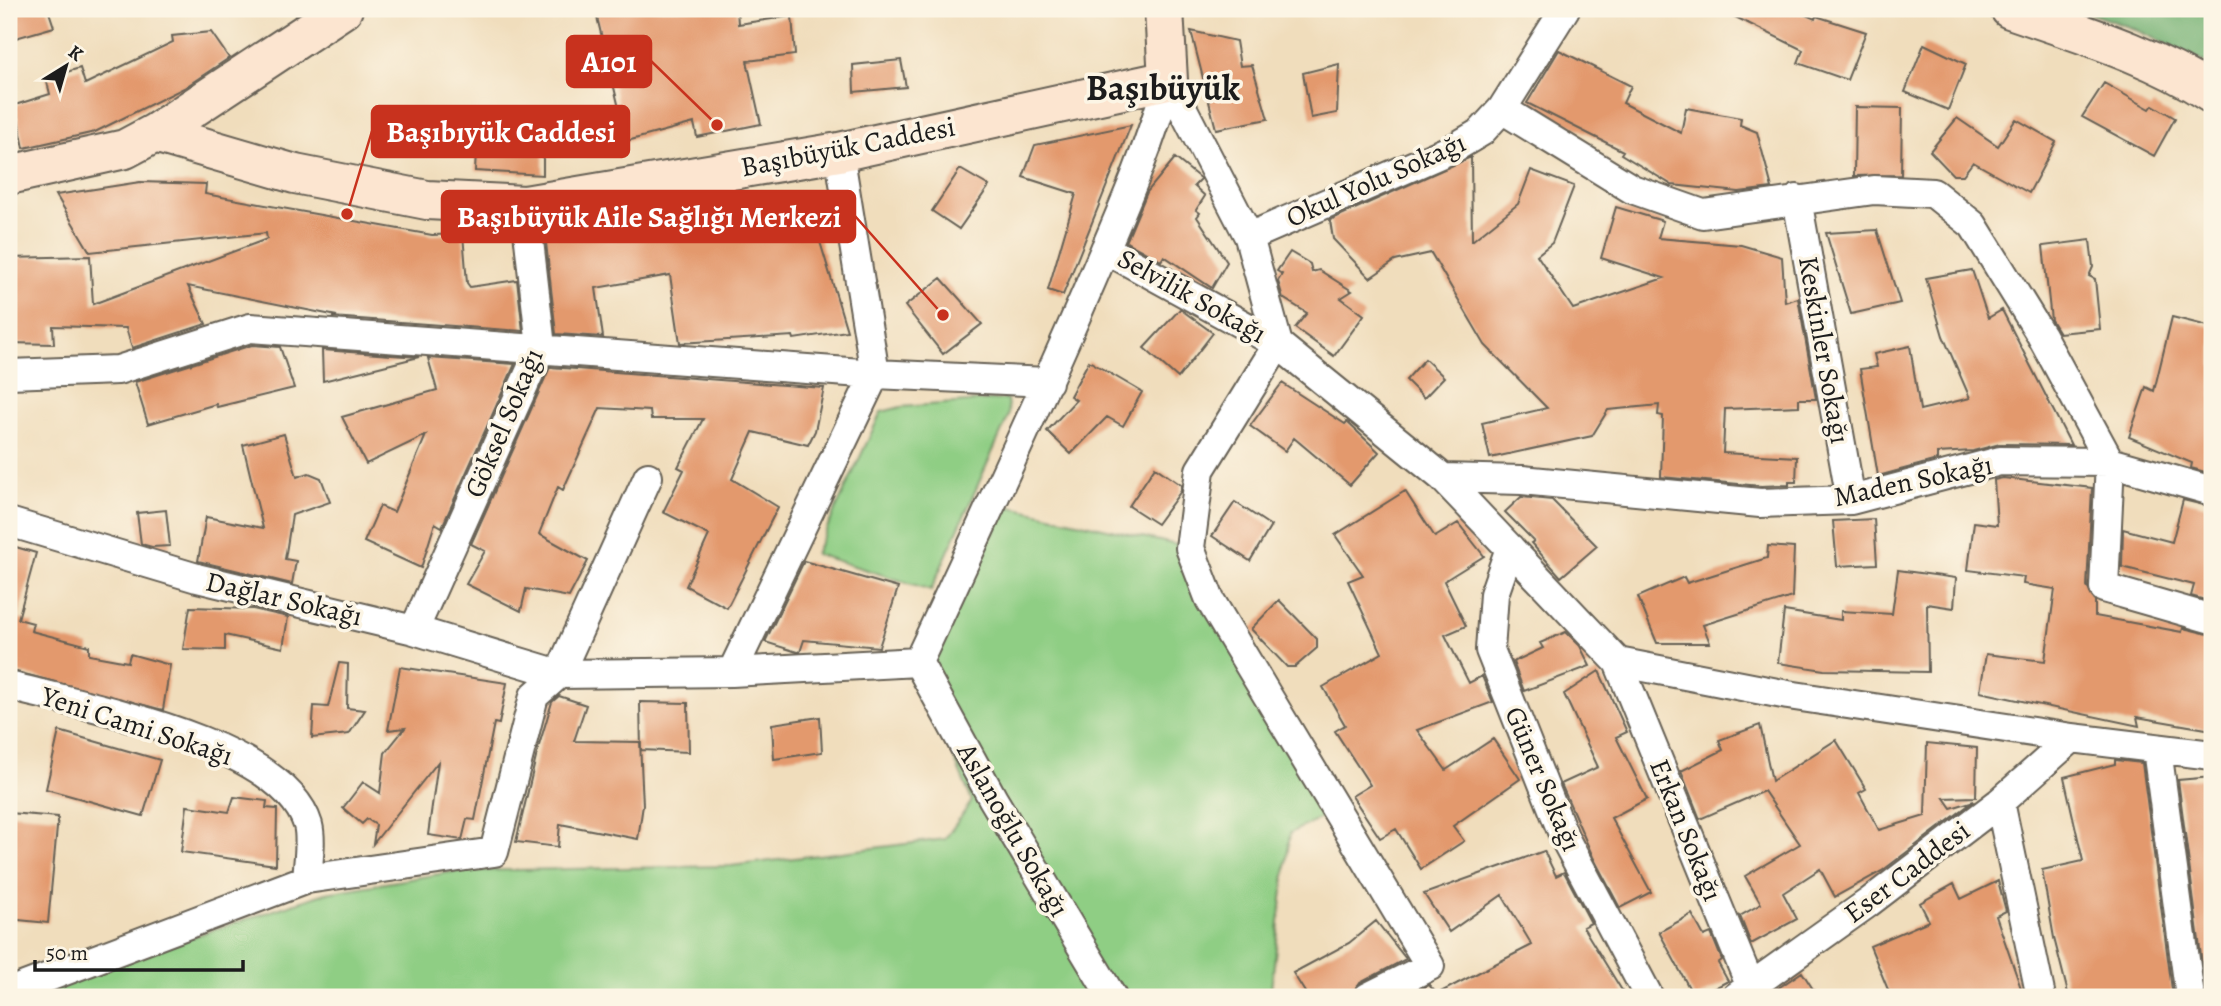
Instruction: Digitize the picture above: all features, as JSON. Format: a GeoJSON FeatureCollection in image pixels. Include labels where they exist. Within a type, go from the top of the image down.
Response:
{"type":"FeatureCollection","features":[{"type":"Feature","properties":{"kind":"main road"},"geometry":{"type":"LineString","coordinates":[[9,174],[125,149],[155,133],[343,9]]}},
{"type":"Feature","properties":{"kind":"main road"},"geometry":{"type":"LineString","coordinates":[[1164,9],[1168,79]]}},
{"type":"Feature","properties":{"kind":"main road"},"geometry":{"type":"LineString","coordinates":[[2010,9],[2118,47],[2190,79],[2212,94]]}},
{"type":"Feature","properties":{"kind":"main road","name":"Başıbüyük Caddesi"},"geometry":{"type":"LineString","coordinates":[[155,133],[295,174],[427,200],[525,205],[839,152],[1168,79]]}},
{"type":"Feature","properties":{"kind":"street","name":"Okul Yolu Sokağı"},"geometry":{"type":"LineString","coordinates":[[1249,237],[1454,148],[1481,132],[1502,109],[1565,9]]}},
{"type":"Feature","properties":{"kind":"street"},"geometry":{"type":"LineString","coordinates":[[1168,79],[1249,237],[1278,344],[1200,470],[1190,548],[1210,600],[1430,966],[1368,997]]}},
{"type":"Feature","properties":{"kind":"street"},"geometry":{"type":"LineString","coordinates":[[918,662],[1048,382],[1105,249],[1160,108],[1168,79]]}},
{"type":"Feature","properties":{"kind":"street"},"geometry":{"type":"LineString","coordinates":[[1502,109],[1632,189],[1703,214],[1874,190],[1933,193],[1973,225],[2041,335],[2110,463],[2104,588],[2212,619]]}},
{"type":"Feature","properties":{"kind":"street"},"geometry":{"type":"LineString","coordinates":[[732,672],[875,374],[839,152]]}},
{"type":"Feature","properties":{"kind":"street","name":"Keskinler Sokağı"},"geometry":{"type":"LineString","coordinates":[[1797,199],[1851,500]]}},
{"type":"Feature","properties":{"kind":"street","name":"Göksel Sokağı"},"geometry":{"type":"LineString","coordinates":[[414,630],[541,347],[525,205]]}},
{"type":"Feature","properties":{"kind":"street","name":"Selvilik Sokağı"},"geometry":{"type":"LineString","coordinates":[[1105,249],[1278,344],[1443,478],[1618,662]]}},
{"type":"Feature","properties":{"kind":"street"},"geometry":{"type":"LineString","coordinates":[[9,374],[118,370],[250,328],[541,347],[875,374],[1048,382]]}},
{"type":"Feature","properties":{"kind":"street","name":"Maden Sokağı"},"geometry":{"type":"LineString","coordinates":[[1443,478],[1522,480],[1760,503],[1851,500],[2000,461],[2110,463],[2212,491]]}},
{"type":"Feature","properties":{"kind":"street"},"geometry":{"type":"LineString","coordinates":[[9,992],[307,878],[494,852],[534,696],[559,674],[648,477]]}},
{"type":"Feature","properties":{"kind":"street","name":"Dağlar Sokağı"},"geometry":{"type":"LineString","coordinates":[[9,522],[197,578],[414,630],[559,674],[732,672],[918,662]]}},
{"type":"Feature","properties":{"kind":"street","name":"Güner Sokağı"},"geometry":{"type":"LineString","coordinates":[[1510,548],[1494,594],[1490,650],[1565,839],[1649,997]]}},
{"type":"Feature","properties":{"kind":"street","name":"Aslanoğlu Sokağı"},"geometry":{"type":"LineString","coordinates":[[918,662],[993,799],[1112,997]]}},
{"type":"Feature","properties":{"kind":"street"},"geometry":{"type":"LineString","coordinates":[[1618,662],[1788,695],[2072,738],[2212,755]]}},
{"type":"Feature","properties":{"kind":"street","name":"Erkan Sokağı"},"geometry":{"type":"LineString","coordinates":[[1618,662],[1746,993]]}},
{"type":"Feature","properties":{"kind":"street","name":"Yeni Cami Sokağı"},"geometry":{"type":"LineString","coordinates":[[9,685],[138,720],[229,751],[266,772],[292,796],[309,827],[307,878]]}},
{"type":"Feature","properties":{"kind":"street","name":"Eser Caddesi"},"geometry":{"type":"LineString","coordinates":[[1746,993],[1868,904],[2000,802],[2072,738]]}},
{"type":"Feature","properties":{"kind":"street"},"geometry":{"type":"LineString","coordinates":[[2157,748],[2190,997]]}},
{"type":"Feature","properties":{"kind":"street"},"geometry":{"type":"LineString","coordinates":[[2000,802],[2041,997]]}},
{"type":"Feature","properties":{"kind":"green space"},"geometry":{"type":"Polygon","coordinates":[[[2077,9],[2212,9],[2212,66],[2132,28],[2077,9]]]}},
{"type":"Feature","properties":{"kind":"green space"},"geometry":{"type":"Polygon","coordinates":[[[1007,399],[1009,415],[931,590],[815,554],[881,412],[901,407],[1007,399]]]}},
{"type":"Feature","properties":{"kind":"green space"},"geometry":{"type":"Polygon","coordinates":[[[1007,506],[1190,548],[1341,808],[1290,833],[1270,997],[9,997],[326,893],[457,871],[731,866],[945,839],[972,801],[921,678],[1007,506]]]}},
{"type":"Feature","properties":{"kind":"building"},"geometry":{"type":"Polygon","coordinates":[[[9,9],[48,9],[54,27],[9,40],[9,9]]]}},
{"type":"Feature","properties":{"kind":"building"},"geometry":{"type":"Polygon","coordinates":[[[595,9],[737,9],[738,24],[792,16],[795,55],[747,61],[761,124],[697,137],[694,123],[627,141],[595,9]]]}},
{"type":"Feature","properties":{"kind":"building"},"geometry":{"type":"Polygon","coordinates":[[[1719,9],[1792,9],[1815,19],[1816,16],[1866,32],[1847,80],[1798,63],[1803,50],[1719,9]]]}},
{"type":"Feature","properties":{"kind":"building"},"geometry":{"type":"Polygon","coordinates":[[[1191,31],[1236,41],[1240,66],[1252,65],[1268,119],[1216,129],[1191,31]]]}},
{"type":"Feature","properties":{"kind":"building"},"geometry":{"type":"Polygon","coordinates":[[[211,32],[229,58],[184,88],[95,132],[24,148],[15,105],[50,94],[46,78],[80,68],[85,84],[173,42],[172,36],[211,32]]]}},
{"type":"Feature","properties":{"kind":"building"},"geometry":{"type":"Polygon","coordinates":[[[1924,44],[1966,64],[1948,110],[1905,92],[1924,44]]]}},
{"type":"Feature","properties":{"kind":"building"},"geometry":{"type":"Polygon","coordinates":[[[1559,50],[1631,86],[1623,103],[1681,133],[1686,108],[1741,118],[1740,125],[1757,132],[1772,188],[1739,192],[1672,185],[1621,154],[1623,151],[1527,103],[1559,50]]]}},
{"type":"Feature","properties":{"kind":"building"},"geometry":{"type":"Polygon","coordinates":[[[901,60],[906,87],[854,92],[853,65],[901,60]]]}},
{"type":"Feature","properties":{"kind":"building"},"geometry":{"type":"Polygon","coordinates":[[[1339,64],[1337,113],[1311,118],[1303,73],[1339,64]]]}},
{"type":"Feature","properties":{"kind":"building"},"geometry":{"type":"Polygon","coordinates":[[[2104,83],[2150,109],[2153,105],[2175,118],[2154,156],[2082,117],[2104,83]]]}},
{"type":"Feature","properties":{"kind":"building"},"geometry":{"type":"Polygon","coordinates":[[[1855,107],[1902,108],[1901,175],[1854,176],[1855,107]]]}},
{"type":"Feature","properties":{"kind":"building"},"geometry":{"type":"Polygon","coordinates":[[[1957,118],[1998,146],[2016,119],[2056,142],[2029,193],[1973,162],[1963,175],[1953,175],[1930,151],[1957,118]]]}},
{"type":"Feature","properties":{"kind":"building"},"geometry":{"type":"Polygon","coordinates":[[[508,124],[543,125],[543,175],[475,171],[477,132],[508,134],[508,124]]]}},
{"type":"Feature","properties":{"kind":"building"},"geometry":{"type":"Polygon","coordinates":[[[1131,125],[1063,295],[1048,290],[1076,194],[1023,177],[1035,145],[1131,125]]]}},
{"type":"Feature","properties":{"kind":"building"},"geometry":{"type":"Polygon","coordinates":[[[1471,157],[1472,241],[1518,204],[1531,170],[1574,186],[1552,243],[1537,255],[1573,309],[1664,278],[1601,258],[1616,207],[1663,221],[1658,238],[1741,245],[1782,257],[1785,302],[1798,298],[1816,399],[1799,399],[1799,406],[1725,409],[1723,453],[1797,457],[1796,482],[1789,482],[1789,485],[1761,486],[1661,477],[1663,416],[1658,415],[1659,405],[1608,410],[1592,436],[1490,458],[1482,423],[1547,408],[1485,345],[1431,253],[1395,261],[1370,278],[1333,239],[1330,220],[1471,157]]]}},
{"type":"Feature","properties":{"kind":"building"},"geometry":{"type":"Polygon","coordinates":[[[1175,158],[1201,179],[1194,186],[1205,196],[1196,210],[1200,213],[1197,217],[1227,262],[1212,288],[1164,256],[1161,261],[1126,242],[1147,192],[1175,158]]]}},
{"type":"Feature","properties":{"kind":"building"},"geometry":{"type":"Polygon","coordinates":[[[960,169],[989,186],[959,229],[932,211],[960,169]]]}},
{"type":"Feature","properties":{"kind":"building"},"geometry":{"type":"Polygon","coordinates":[[[140,182],[206,184],[205,194],[432,235],[463,234],[467,283],[470,287],[517,280],[523,331],[332,317],[337,316],[188,286],[206,324],[132,348],[126,328],[53,326],[54,344],[9,343],[9,258],[90,256],[93,304],[267,239],[266,233],[90,252],[56,195],[140,182]]]}},
{"type":"Feature","properties":{"kind":"building"},"geometry":{"type":"Polygon","coordinates":[[[805,192],[847,331],[794,339],[793,336],[680,343],[670,275],[596,288],[603,337],[556,334],[544,224],[738,199],[741,209],[805,192]]]}},
{"type":"Feature","properties":{"kind":"building"},"geometry":{"type":"Polygon","coordinates":[[[1877,230],[1900,303],[1851,314],[1826,233],[1877,230]]]}},
{"type":"Feature","properties":{"kind":"building"},"geometry":{"type":"Polygon","coordinates":[[[2090,240],[2093,267],[2089,276],[2095,279],[2100,329],[2059,333],[2051,320],[2043,246],[2090,240]]]}},
{"type":"Feature","properties":{"kind":"building"},"geometry":{"type":"Polygon","coordinates":[[[1290,252],[1310,264],[1312,272],[1319,270],[1352,291],[1341,298],[1364,315],[1334,356],[1295,328],[1307,313],[1283,298],[1278,281],[1282,274],[1277,271],[1290,252]]]}},
{"type":"Feature","properties":{"kind":"building"},"geometry":{"type":"Polygon","coordinates":[[[1972,270],[1988,318],[2002,310],[2071,445],[2000,444],[1973,451],[1937,453],[1937,460],[1878,476],[1860,369],[1877,367],[1874,354],[1910,346],[1920,410],[1970,398],[1943,336],[1926,278],[1972,270]]]}},
{"type":"Feature","properties":{"kind":"building"},"geometry":{"type":"Polygon","coordinates":[[[941,278],[982,324],[943,354],[905,306],[941,278]]]}},
{"type":"Feature","properties":{"kind":"building"},"geometry":{"type":"Polygon","coordinates":[[[1180,309],[1213,333],[1178,378],[1144,348],[1180,309]]]}},
{"type":"Feature","properties":{"kind":"building"},"geometry":{"type":"Polygon","coordinates":[[[2172,317],[2212,327],[2212,474],[2191,468],[2192,463],[2129,437],[2146,387],[2154,391],[2172,317]]]}},
{"type":"Feature","properties":{"kind":"building"},"geometry":{"type":"Polygon","coordinates":[[[252,345],[280,347],[294,388],[217,407],[216,404],[148,424],[135,382],[252,345]]]}},
{"type":"Feature","properties":{"kind":"building"},"geometry":{"type":"Polygon","coordinates":[[[322,350],[419,357],[323,381],[322,350]]]}},
{"type":"Feature","properties":{"kind":"building"},"geometry":{"type":"Polygon","coordinates":[[[428,358],[515,364],[442,527],[435,523],[421,568],[364,542],[380,506],[394,512],[426,435],[366,464],[342,417],[437,390],[428,358]]]}},
{"type":"Feature","properties":{"kind":"building"},"geometry":{"type":"Polygon","coordinates":[[[1425,359],[1444,377],[1424,398],[1406,380],[1425,359]]]}},
{"type":"Feature","properties":{"kind":"building"},"geometry":{"type":"Polygon","coordinates":[[[1089,361],[1142,392],[1123,426],[1107,417],[1071,454],[1047,431],[1076,400],[1070,396],[1089,361]]]}},
{"type":"Feature","properties":{"kind":"building"},"geometry":{"type":"Polygon","coordinates":[[[550,367],[824,388],[815,431],[808,445],[753,432],[732,479],[778,507],[727,608],[686,586],[709,535],[663,512],[684,470],[678,467],[703,419],[651,419],[650,411],[600,408],[563,490],[558,487],[539,534],[588,561],[569,597],[526,589],[521,611],[466,584],[485,551],[471,544],[550,367]]]}},
{"type":"Feature","properties":{"kind":"building"},"geometry":{"type":"Polygon","coordinates":[[[1282,383],[1345,424],[1347,422],[1379,452],[1350,485],[1294,438],[1285,451],[1250,426],[1282,383]]]}},
{"type":"Feature","properties":{"kind":"building"},"geometry":{"type":"Polygon","coordinates":[[[284,434],[297,477],[309,473],[321,478],[330,502],[292,515],[285,559],[296,561],[292,584],[198,561],[206,517],[263,528],[243,445],[284,434]]]}},
{"type":"Feature","properties":{"kind":"building"},"geometry":{"type":"Polygon","coordinates":[[[1155,467],[1181,485],[1181,491],[1157,524],[1129,506],[1155,467]]]}},
{"type":"Feature","properties":{"kind":"building"},"geometry":{"type":"Polygon","coordinates":[[[2003,478],[2092,488],[2087,587],[2095,601],[2095,616],[2182,632],[2183,628],[2212,635],[2212,730],[2137,717],[2139,726],[1980,692],[1986,654],[2045,661],[2055,589],[2023,584],[2024,577],[1968,570],[1974,522],[1997,525],[1994,480],[2003,478]]]}},
{"type":"Feature","properties":{"kind":"building"},"geometry":{"type":"Polygon","coordinates":[[[1405,491],[1435,537],[1458,523],[1484,556],[1444,581],[1466,626],[1445,635],[1469,683],[1482,676],[1493,702],[1417,730],[1446,770],[1493,739],[1520,779],[1453,826],[1464,841],[1421,869],[1396,829],[1380,838],[1352,796],[1370,785],[1335,731],[1345,725],[1323,687],[1382,653],[1348,581],[1363,575],[1335,535],[1405,491]]]}},
{"type":"Feature","properties":{"kind":"building"},"geometry":{"type":"Polygon","coordinates":[[[1521,497],[1552,500],[1597,546],[1561,577],[1531,543],[1534,541],[1505,512],[1521,497]]]}},
{"type":"Feature","properties":{"kind":"building"},"geometry":{"type":"Polygon","coordinates":[[[2183,500],[2212,507],[2212,602],[2191,596],[2194,585],[2122,567],[2123,529],[2172,542],[2183,500]]]}},
{"type":"Feature","properties":{"kind":"building"},"geometry":{"type":"Polygon","coordinates":[[[1235,502],[1271,526],[1250,561],[1212,536],[1235,502]]]}},
{"type":"Feature","properties":{"kind":"building"},"geometry":{"type":"Polygon","coordinates":[[[166,510],[170,546],[152,547],[141,544],[137,513],[166,510]]]}},
{"type":"Feature","properties":{"kind":"building"},"geometry":{"type":"Polygon","coordinates":[[[1874,519],[1877,564],[1837,566],[1833,521],[1874,519]]]}},
{"type":"Feature","properties":{"kind":"building"},"geometry":{"type":"Polygon","coordinates":[[[9,545],[36,553],[18,619],[33,623],[31,631],[89,646],[89,655],[128,662],[130,654],[170,665],[163,710],[9,670],[9,545]]]}},
{"type":"Feature","properties":{"kind":"building"},"geometry":{"type":"Polygon","coordinates":[[[1768,546],[1794,548],[1792,597],[1703,625],[1710,643],[1657,643],[1638,597],[1684,577],[1687,583],[1767,558],[1768,546]]]}},
{"type":"Feature","properties":{"kind":"building"},"geometry":{"type":"Polygon","coordinates":[[[804,561],[898,588],[879,647],[804,640],[800,652],[797,652],[765,642],[804,561]]]}},
{"type":"Feature","properties":{"kind":"building"},"geometry":{"type":"Polygon","coordinates":[[[1898,570],[1956,578],[1954,608],[1927,604],[1928,672],[1824,670],[1778,663],[1784,611],[1841,620],[1841,611],[1892,614],[1898,570]]]}},
{"type":"Feature","properties":{"kind":"building"},"geometry":{"type":"Polygon","coordinates":[[[1279,600],[1317,639],[1317,648],[1295,667],[1287,667],[1251,629],[1279,600]]]}},
{"type":"Feature","properties":{"kind":"building"},"geometry":{"type":"Polygon","coordinates":[[[190,607],[253,609],[288,617],[283,648],[225,635],[225,650],[183,649],[190,607]]]}},
{"type":"Feature","properties":{"kind":"building"},"geometry":{"type":"Polygon","coordinates":[[[1566,632],[1580,646],[1590,666],[1524,691],[1513,662],[1543,648],[1540,643],[1566,632]]]}},
{"type":"Feature","properties":{"kind":"building"},"geometry":{"type":"Polygon","coordinates":[[[339,663],[348,664],[347,708],[365,710],[349,734],[312,738],[314,706],[328,707],[339,663]]]}},
{"type":"Feature","properties":{"kind":"building"},"geometry":{"type":"Polygon","coordinates":[[[400,667],[507,683],[499,724],[494,723],[475,820],[467,819],[462,840],[428,835],[438,762],[373,844],[376,825],[367,819],[362,824],[343,808],[363,782],[380,793],[385,753],[405,728],[388,730],[400,667]]]}},
{"type":"Feature","properties":{"kind":"building"},"geometry":{"type":"Polygon","coordinates":[[[1599,671],[1627,732],[1616,737],[1647,799],[1611,818],[1651,892],[1620,908],[1593,857],[1561,784],[1598,767],[1564,694],[1599,671]]]}},
{"type":"Feature","properties":{"kind":"building"},"geometry":{"type":"Polygon","coordinates":[[[559,696],[586,705],[574,741],[640,742],[643,805],[638,839],[560,824],[558,847],[516,842],[538,749],[552,702],[559,696]]]}},
{"type":"Feature","properties":{"kind":"building"},"geometry":{"type":"Polygon","coordinates":[[[640,702],[688,703],[689,752],[641,750],[640,702]]]}},
{"type":"Feature","properties":{"kind":"building"},"geometry":{"type":"Polygon","coordinates":[[[820,717],[822,752],[774,759],[772,724],[820,717]]]}},
{"type":"Feature","properties":{"kind":"building"},"geometry":{"type":"Polygon","coordinates":[[[1760,725],[1772,781],[1836,740],[1866,789],[1859,793],[1879,830],[1925,816],[1927,743],[1977,748],[1976,797],[1944,798],[1951,808],[1974,801],[1882,871],[1835,897],[1820,869],[1783,893],[1797,919],[1751,944],[1740,916],[1761,904],[1745,876],[1800,844],[1764,791],[1700,819],[1681,771],[1723,750],[1719,740],[1760,725]]]}},
{"type":"Feature","properties":{"kind":"building"},"geometry":{"type":"Polygon","coordinates":[[[59,731],[160,760],[143,816],[46,789],[59,731]]]}},
{"type":"Feature","properties":{"kind":"building"},"geometry":{"type":"Polygon","coordinates":[[[2115,760],[2142,763],[2173,997],[2069,997],[2054,938],[2042,870],[2083,861],[2064,777],[2115,764],[2115,760]]]}},
{"type":"Feature","properties":{"kind":"building"},"geometry":{"type":"Polygon","coordinates":[[[2212,777],[2212,987],[2205,987],[2178,780],[2212,777]]]}},
{"type":"Feature","properties":{"kind":"building"},"geometry":{"type":"Polygon","coordinates":[[[234,797],[267,801],[266,808],[277,809],[276,865],[181,852],[187,806],[229,812],[234,797]]]}},
{"type":"Feature","properties":{"kind":"building"},"geometry":{"type":"Polygon","coordinates":[[[9,813],[58,817],[48,923],[9,919],[9,813]]]}},
{"type":"Feature","properties":{"kind":"building"},"geometry":{"type":"Polygon","coordinates":[[[1544,851],[1556,876],[1564,872],[1591,923],[1583,927],[1626,997],[1565,997],[1560,989],[1547,997],[1405,997],[1429,985],[1437,994],[1532,945],[1502,895],[1449,932],[1424,894],[1544,851]]]}},
{"type":"Feature","properties":{"kind":"building"},"geometry":{"type":"Polygon","coordinates":[[[1998,881],[2006,911],[1996,916],[2024,997],[1891,997],[1870,946],[1929,921],[1920,903],[1954,884],[1961,899],[1998,881]]]}},
{"type":"Feature","properties":{"kind":"building"},"geometry":{"type":"Polygon","coordinates":[[[1692,914],[1704,936],[1711,933],[1722,960],[1718,963],[1728,981],[1698,997],[1694,997],[1659,932],[1692,914]]]}},
{"type":"Feature","properties":{"kind":"building"},"geometry":{"type":"Polygon","coordinates":[[[1376,921],[1406,959],[1360,983],[1352,997],[1308,997],[1293,973],[1349,943],[1376,921]]]}},
{"type":"Feature","properties":{"kind":"building"},"geometry":{"type":"Polygon","coordinates":[[[1802,972],[1818,997],[1771,997],[1771,993],[1802,972]]]}},
{"type":"Feature","properties":{"kind":"place","name":"A101"},"geometry":{"type":"Point","coordinates":[717,125]}},
{"type":"Feature","properties":{"kind":"place","name":"Başıbıyük Caddesi"},"geometry":{"type":"Point","coordinates":[347,214]}},
{"type":"Feature","properties":{"kind":"place","name":"Başıbüyük Aile Sağlığı Merkezi"},"geometry":{"type":"Point","coordinates":[943,315]}},
{"type":"Feature","properties":{"kind":"district","name":"Başıbüyük"},"geometry":{"type":"Point","coordinates":[1163,88]}}]}
